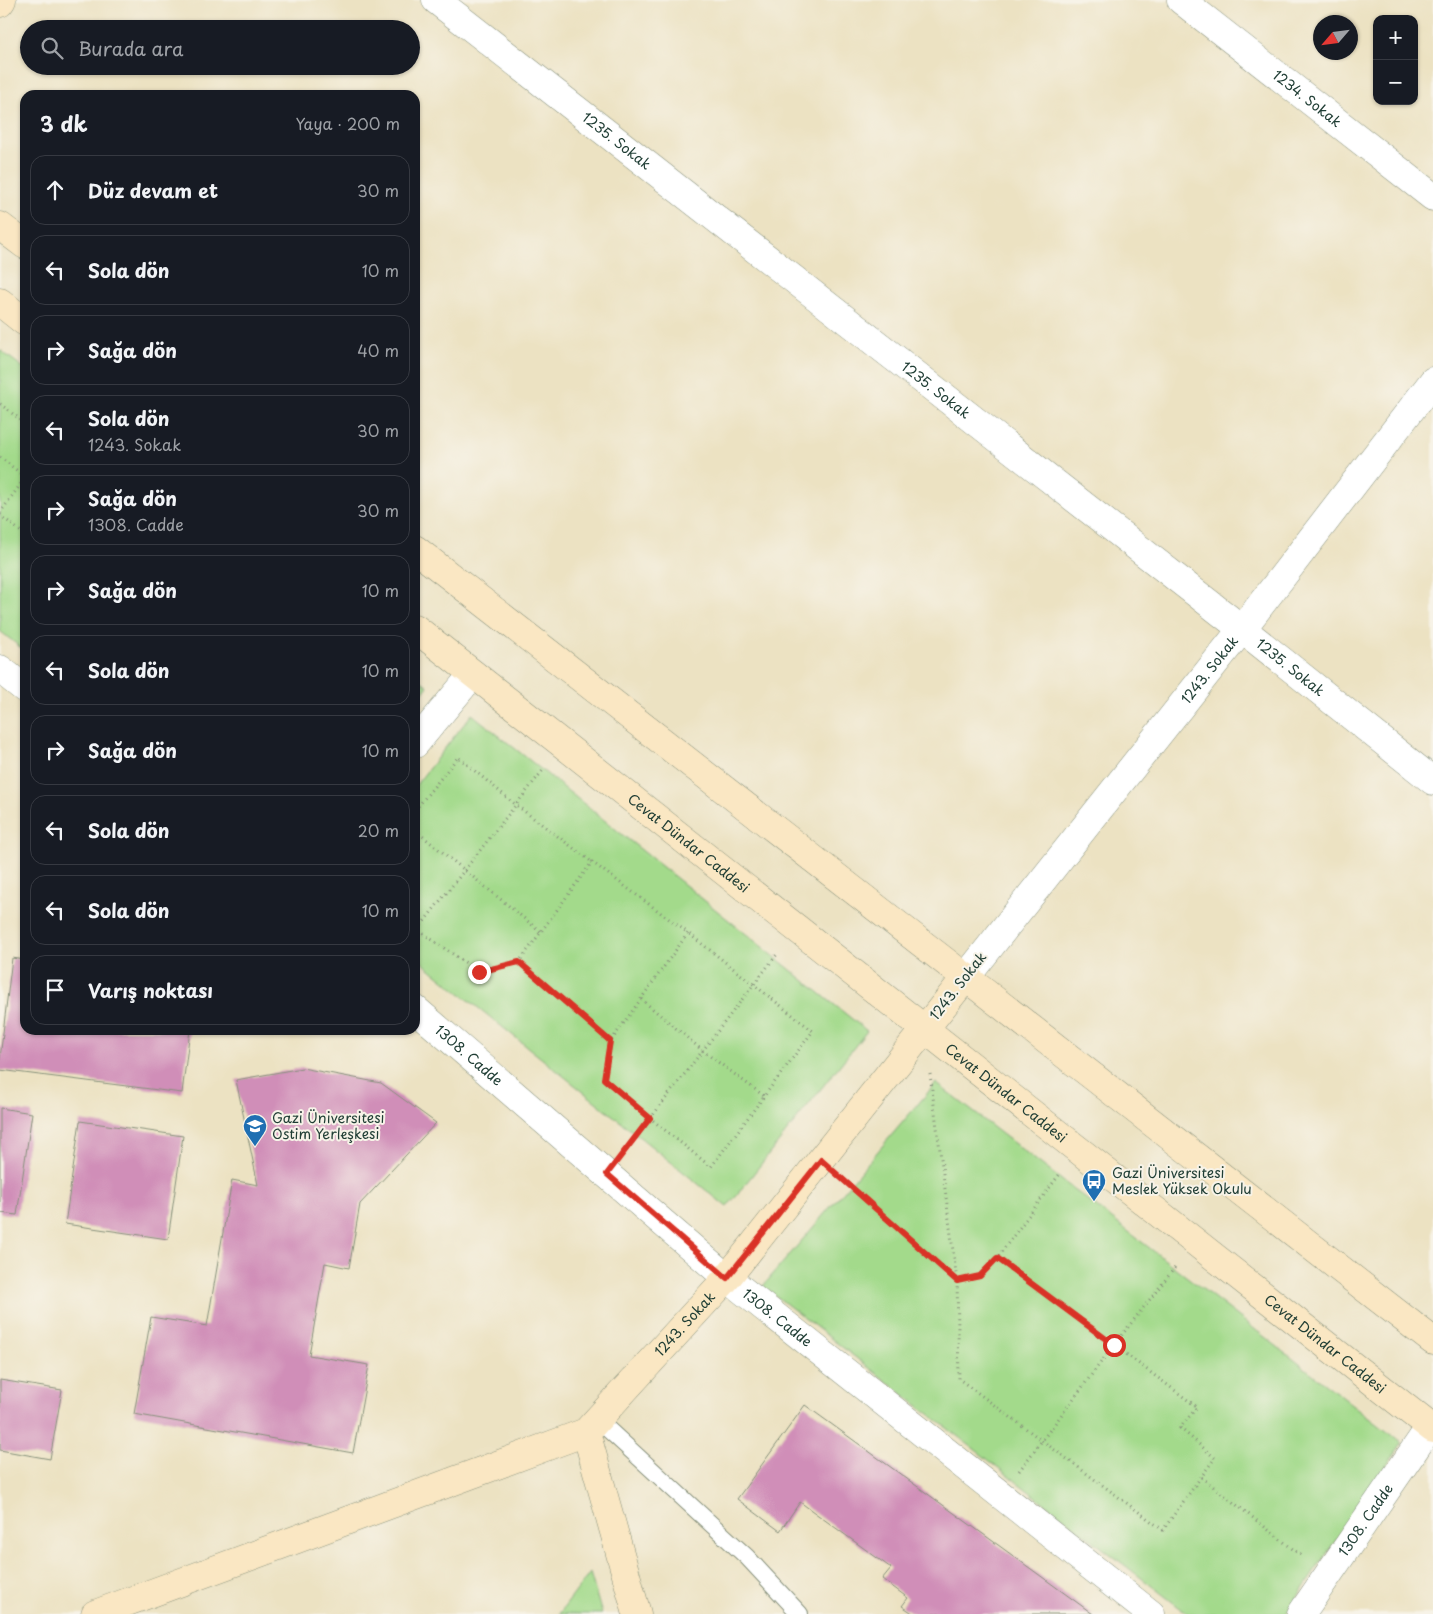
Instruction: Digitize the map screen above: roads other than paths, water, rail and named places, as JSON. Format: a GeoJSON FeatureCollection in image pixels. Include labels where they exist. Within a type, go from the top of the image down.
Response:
{"type":"FeatureCollection","features":[{"type":"Feature","properties":{"kind":"street","name":"1235. Sokak"},"geometry":{"type":"LineString","coordinates":[[436,0],[1242,629],[1433,781]]}},
{"type":"Feature","properties":{"kind":"street","name":"1234. Sokak"},"geometry":{"type":"LineString","coordinates":[[1181,0],[1433,197]]}},
{"type":"Feature","properties":{"kind":"street"},"geometry":{"type":"LineString","coordinates":[[0,226],[20,241]]}},
{"type":"Feature","properties":{"kind":"street"},"geometry":{"type":"LineString","coordinates":[[0,302],[20,318]]}},
{"type":"Feature","properties":{"kind":"street","name":"1243. Sokak"},"geometry":{"type":"LineString","coordinates":[[592,1426],[727,1278],[1242,629],[1433,381]]}},
{"type":"Feature","properties":{"kind":"street"},"geometry":{"type":"LineString","coordinates":[[420,553],[1433,1340]]}},
{"type":"Feature","properties":{"kind":"street","name":"Cevat Dündar Caddesi"},"geometry":{"type":"LineString","coordinates":[[420,632],[1432,1428]]}},
{"type":"Feature","properties":{"kind":"street"},"geometry":{"type":"LineString","coordinates":[[0,669],[20,685]]}},
{"type":"Feature","properties":{"kind":"street"},"geometry":{"type":"LineString","coordinates":[[420,738],[473,674]]}},
{"type":"Feature","properties":{"kind":"street","name":"1308. Cadde"},"geometry":{"type":"LineString","coordinates":[[420,1013],[727,1278],[1151,1614]]}},
{"type":"Feature","properties":{"kind":"street"},"geometry":{"type":"LineString","coordinates":[[95,1614],[592,1426],[637,1614]]}},
{"type":"Feature","properties":{"kind":"street","name":"1308. Cadde"},"geometry":{"type":"LineString","coordinates":[[1301,1614],[1432,1428]]}},
{"type":"Feature","properties":{"kind":"lane"},"geometry":{"type":"LineString","coordinates":[[592,1426],[748,1557],[800,1614]]}},
{"type":"Feature","properties":{"kind":"place","name":"Gazi Üniversitesi Ostim Yerleşkesi"},"geometry":{"type":"Point","coordinates":[255,1147]}},
{"type":"Feature","properties":{"kind":"place","name":"Gazi Üniversitesi Meslek Yüksek Okulu"},"geometry":{"type":"Point","coordinates":[1094,1202]}}]}
